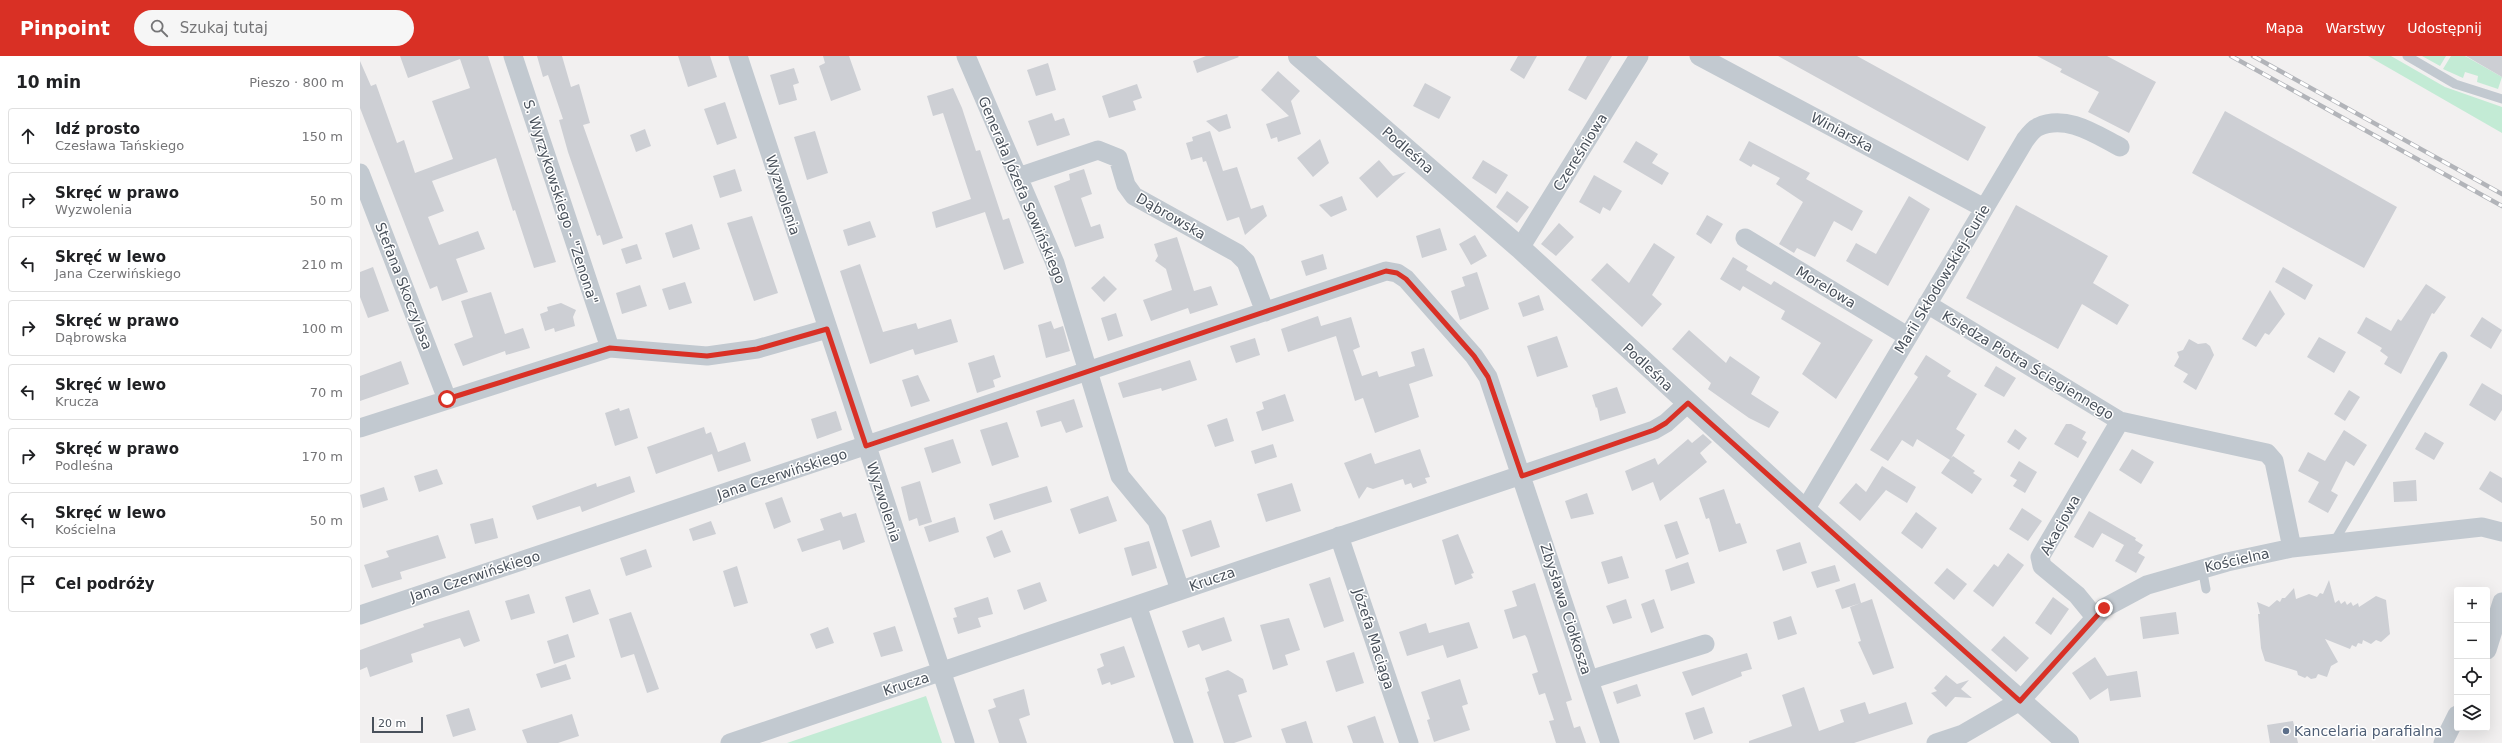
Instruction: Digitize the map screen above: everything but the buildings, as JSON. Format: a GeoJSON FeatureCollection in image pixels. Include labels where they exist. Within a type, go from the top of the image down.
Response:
{"type":"FeatureCollection","features":[{"type":"Feature","properties":{"kind":"street","name":"S. Wyrzykowskiego - \"Zenona\""},"geometry":{"type":"LineString","coordinates":[[513,56],[610,348]]}},
{"type":"Feature","properties":{"kind":"street","name":"Wyzwolenia"},"geometry":{"type":"LineString","coordinates":[[738,56],[965,743]]}},
{"type":"Feature","properties":{"kind":"street","name":"Generała Józefa Sowińskiego"},"geometry":{"type":"LineString","coordinates":[[966,56],[1055,263],[1089,370],[1120,476],[1157,521],[1180,590]]}},
{"type":"Feature","properties":{"kind":"street","name":"Podleśna"},"geometry":{"type":"LineString","coordinates":[[1300,56],[1520,248],[1805,510],[2068,743]]}},
{"type":"Feature","properties":{"kind":"street","name":"Czereśniowa"},"geometry":{"type":"LineString","coordinates":[[1520,248],[1639,56]]}},
{"type":"Feature","properties":{"kind":"street","name":"Winiarska"},"geometry":{"type":"LineString","coordinates":[[1699,56],[1984,208]]}},
{"type":"Feature","properties":{"kind":"street","name":"Marii Skłodowskiej-Curie"},"geometry":{"type":"LineString","coordinates":[[1805,510],[2024,140],[2036,128],[2056,122],[2077,126],[2120,147]]}},
{"type":"Feature","properties":{"kind":"street","name":"Dąbrowska"},"geometry":{"type":"LineString","coordinates":[[1018,177],[1098,150],[1118,158],[1126,185],[1134,196],[1237,253],[1246,262],[1264,312]]}},
{"type":"Feature","properties":{"kind":"street","name":"Stefana Skoczylasa"},"geometry":{"type":"LineString","coordinates":[[360,173],[447,399]]}},
{"type":"Feature","properties":{"kind":"street","name":"Morelowa"},"geometry":{"type":"LineString","coordinates":[[1745,238],[1907,336]]}},
{"type":"Feature","properties":{"kind":"street","name":"Jana Czerwińskiego"},"geometry":{"type":"LineString","coordinates":[[360,615],[1386,271],[1397,273],[1406,279],[1478,362],[1488,377],[1522,476]]}},
{"type":"Feature","properties":{"kind":"street","name":"Księdza Piotra Ściegiennego"},"geometry":{"type":"LineString","coordinates":[[1927,304],[2120,421],[2267,453],[2274,461],[2292,548]]}},
{"type":"Feature","properties":{"kind":"street"},"geometry":{"type":"LineString","coordinates":[[360,428],[610,348],[707,356],[757,349],[827,329]]}},
{"type":"Feature","properties":{"kind":"street","name":"Krucza"},"geometry":{"type":"LineString","coordinates":[[730,743],[1339,536],[1522,476],[1654,430],[1666,423],[1688,403]]}},
{"type":"Feature","properties":{"kind":"street","name":"Akacjowa"},"geometry":{"type":"LineString","coordinates":[[2095,617],[2077,595],[2042,566],[2040,557],[2120,421]]}},
{"type":"Feature","properties":{"kind":"street","name":"Zbysława Ciołkosza"},"geometry":{"type":"LineString","coordinates":[[1522,476],[1610,743]]}},
{"type":"Feature","properties":{"kind":"street","name":"Kościelna"},"geometry":{"type":"LineString","coordinates":[[1936,743],[1963,734],[2020,701],[2104,608],[2147,585],[2202,568],[2292,548],[2334,542],[2482,527],[2502,532]]}},
{"type":"Feature","properties":{"kind":"street","name":"Józefa Maciąga"},"geometry":{"type":"LineString","coordinates":[[1339,536],[1408,743]]}},
{"type":"Feature","properties":{"kind":"street"},"geometry":{"type":"LineString","coordinates":[[2490,640],[2502,602]]}},
{"type":"Feature","properties":{"kind":"street"},"geometry":{"type":"LineString","coordinates":[[1137,605],[1184,743]]}},
{"type":"Feature","properties":{"kind":"street"},"geometry":{"type":"LineString","coordinates":[[2490,649],[2502,628]]}},
{"type":"Feature","properties":{"kind":"street"},"geometry":{"type":"LineString","coordinates":[[1589,680],[1705,644]]}},
{"type":"Feature","properties":{"kind":"street"},"geometry":{"type":"LineString","coordinates":[[2443,743],[2454,721]]}},
{"type":"Feature","properties":{"kind":"lane"},"geometry":{"type":"LineString","coordinates":[[2407,56],[2455,84],[2502,99]]}},
{"type":"Feature","properties":{"kind":"lane"},"geometry":{"type":"LineString","coordinates":[[2334,542],[2443,356]]}},
{"type":"Feature","properties":{"kind":"lane"},"geometry":{"type":"LineString","coordinates":[[2202,568],[2206,589]]}},
{"type":"Feature","properties":{"kind":"green space"},"geometry":{"type":"Polygon","coordinates":[[[2368,56],[2391,56],[2445,87],[2502,107],[2502,133],[2368,56]]]}},
{"type":"Feature","properties":{"kind":"green space"},"geometry":{"type":"Polygon","coordinates":[[[2422,56],[2446,56],[2440,66],[2422,56]]]}},
{"type":"Feature","properties":{"kind":"green space"},"geometry":{"type":"Polygon","coordinates":[[[2451,56],[2465,56],[2502,77],[2498,89],[2477,82],[2478,76],[2465,72],[2463,78],[2443,69],[2451,56]]]}},
{"type":"Feature","properties":{"kind":"green space"},"geometry":{"type":"Polygon","coordinates":[[[926,696],[942,743],[787,743],[926,696]]]}},
{"type":"Feature","properties":{"kind":"railway"},"geometry":{"type":"LineString","coordinates":[[2231,56],[2502,206]]}},
{"type":"Feature","properties":{"kind":"railway"},"geometry":{"type":"LineString","coordinates":[[2253,56],[2502,194]]}},
{"type":"Feature","properties":{"kind":"place","name":"Kancelaria parafialna"},"geometry":{"type":"Point","coordinates":[2286,731]}},
{"type":"Feature","properties":{"kind":"route"},"geometry":{"type":"LineString","coordinates":[[447,399],[610,348],[707,356],[757,349],[827,329],[866,446],[1386,271],[1397,273],[1406,279],[1474,356],[1488,377],[1522,476],[1654,430],[1666,423],[1688,403],[1805,510],[2020,701],[2104,608]]}}]}
